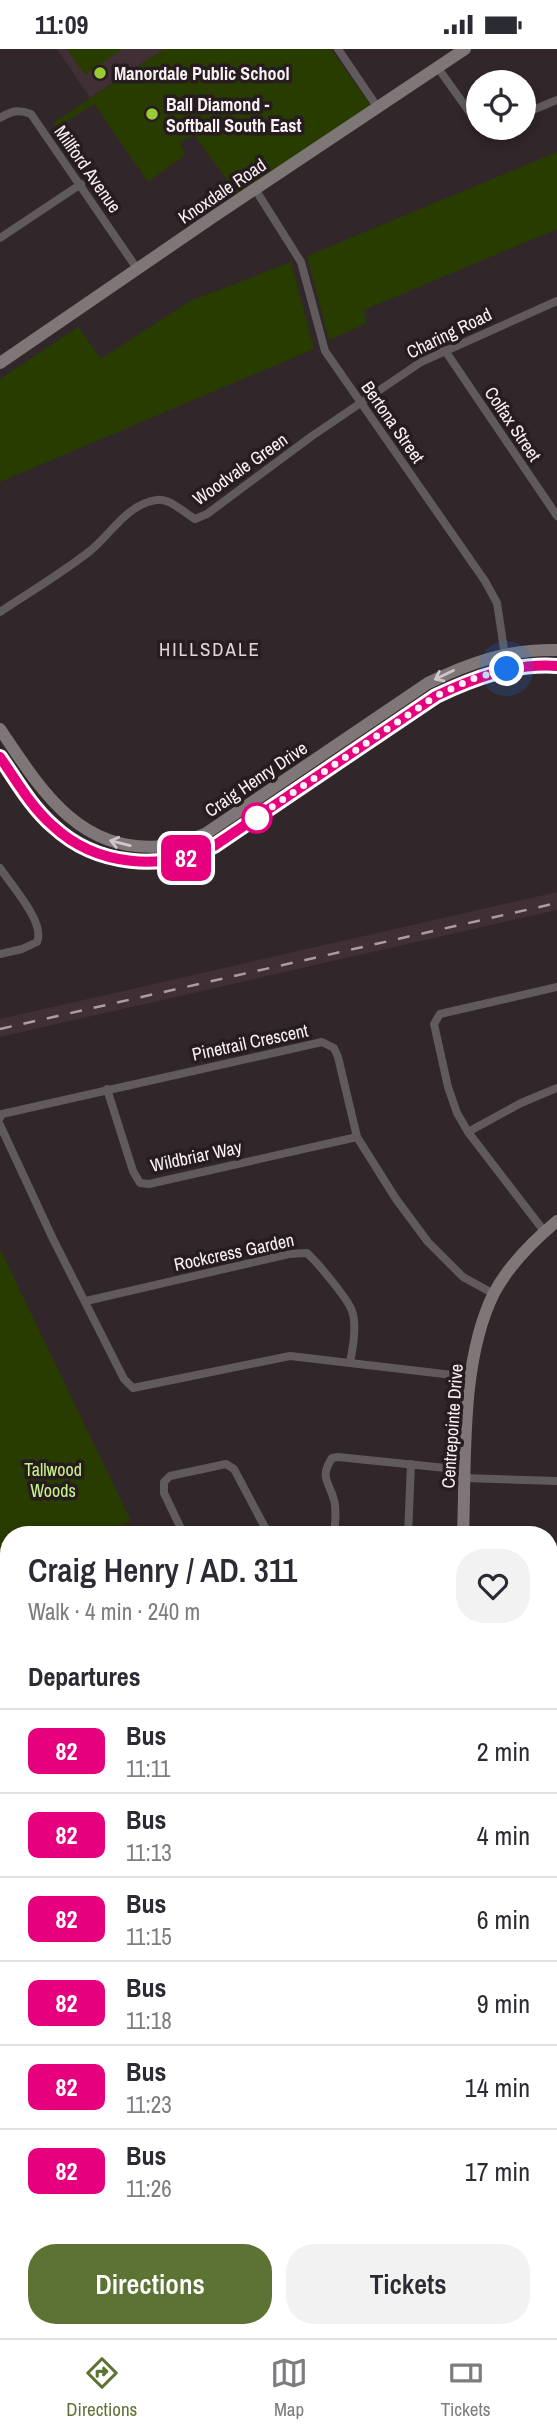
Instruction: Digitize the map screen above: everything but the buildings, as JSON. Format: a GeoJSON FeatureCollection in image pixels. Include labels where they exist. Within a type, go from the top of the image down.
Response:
{"type":"FeatureCollection","features":[{"type":"Feature","properties":{"kind":"street"},"geometry":{"type":"LineString","coordinates":[[338,49],[378,108]]}},
{"type":"Feature","properties":{"kind":"street","name":"Knoxdale Road"},"geometry":{"type":"LineString","coordinates":[[0,363],[465,49]]}},
{"type":"Feature","properties":{"kind":"street"},"geometry":{"type":"LineString","coordinates":[[438,68],[466,107]]}},
{"type":"Feature","properties":{"kind":"street"},"geometry":{"type":"LineString","coordinates":[[536,109],[557,100]]}},
{"type":"Feature","properties":{"kind":"street","name":"Millford Avenue"},"geometry":{"type":"LineString","coordinates":[[0,118],[21,110],[31,114],[138,270]]}},
{"type":"Feature","properties":{"kind":"street"},"geometry":{"type":"LineString","coordinates":[[0,238],[81,184]]}},
{"type":"Feature","properties":{"kind":"street","name":"Bertona Street"},"geometry":{"type":"LineString","coordinates":[[256,189],[301,262],[322,344],[497,603],[507,669]]}},
{"type":"Feature","properties":{"kind":"street","name":"Charing Road"},"geometry":{"type":"LineString","coordinates":[[360,403],[444,349],[557,301]]}},
{"type":"Feature","properties":{"kind":"street","name":"Colfax Street"},"geometry":{"type":"LineString","coordinates":[[444,349],[557,516]]}},
{"type":"Feature","properties":{"kind":"street","name":"Woodvale Green"},"geometry":{"type":"LineString","coordinates":[[0,612],[89,552],[126,513],[159,499],[195,519],[207,514],[360,403]]}},
{"type":"Feature","properties":{"kind":"street","name":"Craig Henry Drive"},"geometry":{"type":"LineString","coordinates":[[0,729],[54,805],[75,823],[119,843],[142,847],[167,846],[205,834],[428,683],[464,665],[505,653],[537,649],[557,650]]}},
{"type":"Feature","properties":{"kind":"street","name":"Craig Henry Drive"},"geometry":{"type":"LineString","coordinates":[[0,757],[52,826],[92,851],[133,862],[154,863],[192,857],[214,846],[436,696],[472,679],[507,669],[557,666]]}},
{"type":"Feature","properties":{"kind":"street"},"geometry":{"type":"LineString","coordinates":[[0,757],[13,748]]}},
{"type":"Feature","properties":{"kind":"street"},"geometry":{"type":"LineString","coordinates":[[0,868],[36,919],[40,932],[37,942],[0,954]]}},
{"type":"Feature","properties":{"kind":"street"},"geometry":{"type":"LineString","coordinates":[[544,1231],[468,1132],[457,1113],[433,1024],[440,1014],[557,987]]}},
{"type":"Feature","properties":{"kind":"street","name":"Pinetrail Crescent"},"geometry":{"type":"LineString","coordinates":[[0,1118],[2,1114],[107,1089],[322,1042],[334,1048],[338,1056],[356,1137],[396,1199],[428,1242],[463,1276],[494,1294]]}},
{"type":"Feature","properties":{"kind":"street","name":"Wildbriar Way"},"geometry":{"type":"LineString","coordinates":[[107,1089],[133,1171],[141,1183],[149,1184],[356,1137]]}},
{"type":"Feature","properties":{"kind":"street"},"geometry":{"type":"LineString","coordinates":[[468,1132],[521,1103],[557,1089]]}},
{"type":"Feature","properties":{"kind":"street"},"geometry":{"type":"LineString","coordinates":[[0,1125],[53,1239],[124,1378],[133,1388],[290,1356],[470,1377]]}},
{"type":"Feature","properties":{"kind":"street","name":"Centrepointe Drive"},"geometry":{"type":"LineString","coordinates":[[463,1526],[470,1377],[480,1333],[494,1294],[509,1269],[544,1231],[557,1221]]}},
{"type":"Feature","properties":{"kind":"street","name":"Rockcress Garden"},"geometry":{"type":"LineString","coordinates":[[86,1301],[289,1254],[307,1253],[317,1262],[352,1311],[350,1362]]}},
{"type":"Feature","properties":{"kind":"street"},"geometry":{"type":"LineString","coordinates":[[334,1526],[334,1501],[325,1480],[332,1458],[411,1464],[465,1474],[557,1481]]}},
{"type":"Feature","properties":{"kind":"street"},"geometry":{"type":"LineString","coordinates":[[180,1526],[164,1493],[164,1482],[170,1476],[226,1464],[234,1469],[264,1526]]}},
{"type":"Feature","properties":{"kind":"street"},"geometry":{"type":"LineString","coordinates":[[408,1526],[411,1464]]}},
{"type":"Feature","properties":{"kind":"shaded area","name":"Manordale Public School"},"geometry":{"type":"Polygon","coordinates":[[[57,49],[164,49],[90,98],[57,49]]]}},
{"type":"Feature","properties":{"kind":"shaded area"},"geometry":{"type":"Polygon","coordinates":[[[557,892],[557,910],[0,1037],[0,1019],[557,892]]]}},
{"type":"Feature","properties":{"kind":"green space"},"geometry":{"type":"Polygon","coordinates":[[[67,49],[122,49],[85,75],[67,49]]]}},
{"type":"Feature","properties":{"kind":"green space"},"geometry":{"type":"Polygon","coordinates":[[[164,49],[331,49],[371,106],[238,195],[194,135],[180,142],[185,155],[148,182],[94,104],[56,128],[53,123],[164,49]]]}},
{"type":"Feature","properties":{"kind":"green space"},"geometry":{"type":"Polygon","coordinates":[[[557,152],[557,229],[364,310],[367,323],[329,340],[307,256],[557,152]]]}},
{"type":"Feature","properties":{"kind":"green space"},"geometry":{"type":"Polygon","coordinates":[[[291,262],[314,349],[0,482],[0,379],[78,327],[101,359],[188,302],[291,262]]]}},
{"type":"Feature","properties":{"kind":"green space","name":"Tallwood Woods"},"geometry":{"type":"Polygon","coordinates":[[[0,1249],[131,1521],[120,1526],[0,1526],[0,1249]]]}},
{"type":"Feature","properties":{"kind":"railway"},"geometry":{"type":"LineString","coordinates":[[0,1029],[557,903]]}},
{"type":"Feature","properties":{"kind":"bus line","name":"82"},"geometry":{"type":"LineString","coordinates":[[0,757],[52,826],[92,851],[133,862],[154,863],[192,857],[214,846],[436,696],[472,679],[507,669],[557,666]]}},
{"type":"Feature","properties":{"kind":"place","name":"Manordale Public School"},"geometry":{"type":"Point","coordinates":[100,73]}},
{"type":"Feature","properties":{"kind":"place","name":"Ball Diamond - Softball South East"},"geometry":{"type":"Point","coordinates":[152,114]}},
{"type":"Feature","properties":{"kind":"district","name":"HILLSDALE"},"geometry":{"type":"Point","coordinates":[210,649]}},
{"type":"Feature","properties":{"kind":"route"},"geometry":{"type":"LineString","coordinates":[[257,818],[254,819],[436,696],[472,679],[507,669]]}}]}
